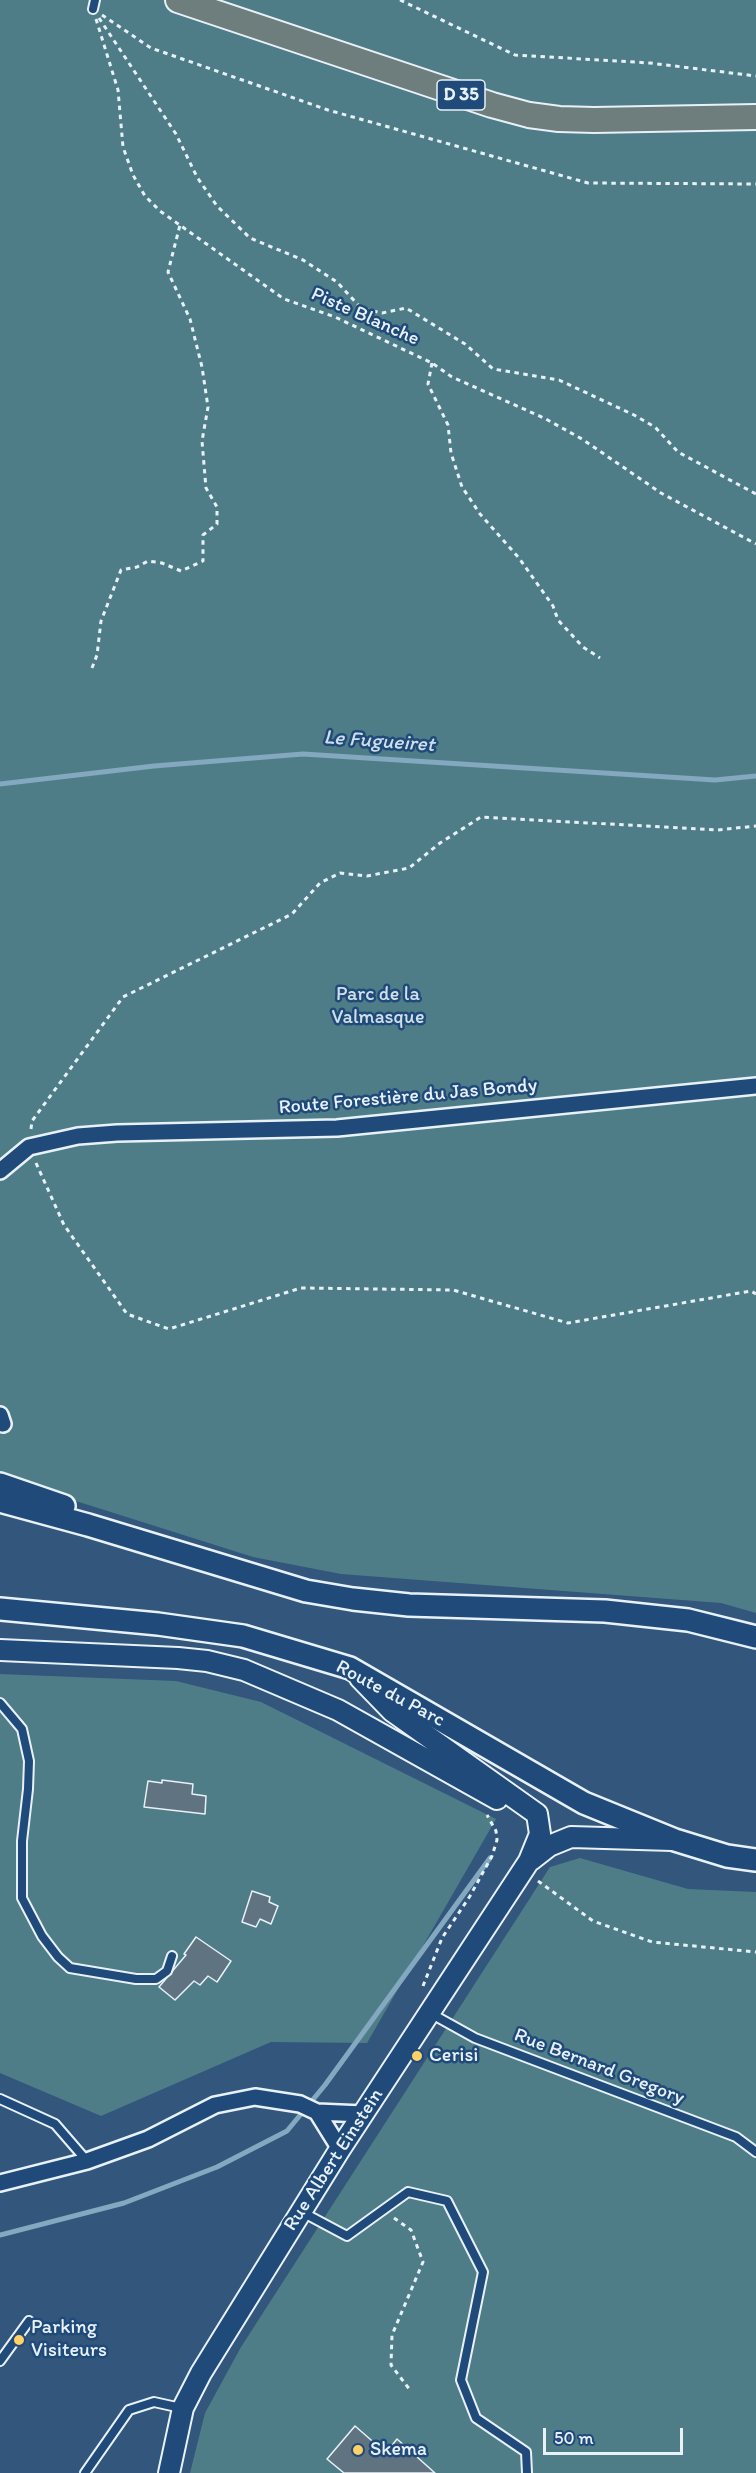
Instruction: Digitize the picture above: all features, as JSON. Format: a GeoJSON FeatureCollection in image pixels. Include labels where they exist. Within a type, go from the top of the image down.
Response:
{"type":"FeatureCollection","features":[{"type":"Feature","properties":{"kind":"main road","name":"D 35"},"geometry":{"type":"LineString","coordinates":[[178,0],[492,105],[529,114],[559,119],[594,120],[756,117]]}},
{"type":"Feature","properties":{"kind":"main road"},"geometry":{"type":"LineString","coordinates":[[0,1485],[22,1490],[95,1517],[129,1538]]}},
{"type":"Feature","properties":{"kind":"main road"},"geometry":{"type":"LineString","coordinates":[[0,1501],[129,1538],[285,1587],[353,1599],[409,1605],[605,1611],[688,1620],[756,1637]]}},
{"type":"Feature","properties":{"kind":"main road","name":"Route du Parc"},"geometry":{"type":"LineString","coordinates":[[0,1609],[158,1624],[243,1636],[350,1668],[584,1803],[675,1840],[727,1856],[756,1860]]}},
{"type":"Feature","properties":{"kind":"street","name":"Route Forestière du Jas Bondy"},"geometry":{"type":"LineString","coordinates":[[0,1171],[29,1147],[78,1136],[337,1128],[756,1086]]}},
{"type":"Feature","properties":{"kind":"street","name":"Route du Parc"},"geometry":{"type":"LineString","coordinates":[[0,1650],[178,1658],[235,1668],[272,1681],[338,1710],[520,1814],[529,1831],[525,1866]]}},
{"type":"Feature","properties":{"kind":"street"},"geometry":{"type":"LineString","coordinates":[[350,1668],[392,1711],[537,1814],[540,1834],[525,1866]]}},
{"type":"Feature","properties":{"kind":"street"},"geometry":{"type":"LineString","coordinates":[[525,1866],[549,1845],[571,1837],[675,1840]]}},
{"type":"Feature","properties":{"kind":"street","name":"Rue Albert Einstein"},"geometry":{"type":"LineString","coordinates":[[169,2473],[183,2408],[201,2373],[340,2149],[525,1866]]}},
{"type":"Feature","properties":{"kind":"street"},"geometry":{"type":"LineString","coordinates":[[0,2183],[87,2161],[148,2139],[215,2105],[255,2097],[300,2104],[317,2112],[363,2114]]}},
{"type":"Feature","properties":{"kind":"street"},"geometry":{"type":"LineString","coordinates":[[317,2112],[340,2149]]}},
{"type":"Feature","properties":{"kind":"lane"},"geometry":{"type":"LineString","coordinates":[[0,1703],[22,1729],[29,1761],[22,1840],[22,1898],[42,1936],[70,1968],[136,1979],[156,1978],[167,1971],[172,1956]]}},
{"type":"Feature","properties":{"kind":"lane","name":"Rue Bernard Gregory"},"geometry":{"type":"LineString","coordinates":[[429,2013],[475,2038],[736,2137],[756,2152]]}},
{"type":"Feature","properties":{"kind":"lane"},"geometry":{"type":"LineString","coordinates":[[0,2099],[55,2124],[87,2161]]}},
{"type":"Feature","properties":{"kind":"lane"},"geometry":{"type":"LineString","coordinates":[[301,2212],[347,2236],[408,2192],[447,2201],[483,2272],[461,2380],[476,2418],[526,2452],[526,2473]]}},
{"type":"Feature","properties":{"kind":"lane"},"geometry":{"type":"LineString","coordinates":[[0,2361],[29,2321]]}},
{"type":"Feature","properties":{"kind":"lane"},"geometry":{"type":"LineString","coordinates":[[85,2473],[129,2410],[154,2402],[183,2408]]}},
{"type":"Feature","properties":{"kind":"path"},"geometry":{"type":"LineString","coordinates":[[400,0],[515,55],[650,63],[756,76]]}},
{"type":"Feature","properties":{"kind":"path"},"geometry":{"type":"LineString","coordinates":[[94,4],[151,48],[328,110],[588,183],[756,184]]}},
{"type":"Feature","properties":{"kind":"path"},"geometry":{"type":"LineString","coordinates":[[94,4],[176,134],[197,177],[218,206],[250,238],[303,260],[337,282],[361,308],[382,313],[406,308],[465,344],[493,369],[559,380],[634,415],[656,427],[678,452],[756,494]]}},
{"type":"Feature","properties":{"kind":"path","name":"Piste Blanche"},"geometry":{"type":"LineString","coordinates":[[94,4],[118,90],[123,147],[133,175],[145,196],[180,225],[284,299],[336,317],[432,363],[452,376],[544,418],[582,440],[661,493],[756,544]]}},
{"type":"Feature","properties":{"kind":"path"},"geometry":{"type":"LineString","coordinates":[[92,668],[97,655],[101,621],[121,570],[137,567],[148,561],[162,563],[181,571],[203,561],[203,535],[217,524],[217,507],[206,488],[202,441],[208,407],[202,367],[190,319],[168,272],[180,225]]}},
{"type":"Feature","properties":{"kind":"path"},"geometry":{"type":"LineString","coordinates":[[432,363],[428,384],[448,425],[451,453],[462,487],[480,514],[519,558],[553,606],[558,620],[583,647],[600,658]]}},
{"type":"Feature","properties":{"kind":"path"},"geometry":{"type":"LineString","coordinates":[[756,826],[717,830],[481,817],[440,843],[409,868],[367,876],[340,873],[320,883],[292,914],[123,998],[32,1121],[29,1147],[64,1225],[127,1314],[169,1329],[301,1288],[453,1290],[568,1323],[751,1291],[756,1294]]}},
{"type":"Feature","properties":{"kind":"path"},"geometry":{"type":"LineString","coordinates":[[421,1990],[442,1938],[470,1896],[492,1856],[497,1840],[496,1831],[485,1814]]}},
{"type":"Feature","properties":{"kind":"path"},"geometry":{"type":"LineString","coordinates":[[525,1866],[593,1921],[652,1942],[756,1952]]}},
{"type":"Feature","properties":{"kind":"path"},"geometry":{"type":"LineString","coordinates":[[383,2210],[411,2230],[423,2262],[392,2336],[391,2366],[411,2390]]}},
{"type":"Feature","properties":{"kind":"green space","name":"Parc de la Valmasque"},"geometry":{"type":"Polygon","coordinates":[[[0,0],[756,0],[756,1613],[721,1603],[341,1574],[253,1557],[0,1477],[0,0]]]}},
{"type":"Feature","properties":{"kind":"green space"},"geometry":{"type":"Polygon","coordinates":[[[0,1674],[176,1681],[261,1702],[496,1819],[367,2043],[271,2042],[101,2116],[0,2073],[0,1674]]]}},
{"type":"Feature","properties":{"kind":"green space"},"geometry":{"type":"Polygon","coordinates":[[[580,1858],[688,1889],[756,1892],[756,2473],[190,2473],[205,2413],[241,2347],[550,1867],[580,1858]]]}},
{"type":"Feature","properties":{"kind":"building"},"geometry":{"type":"Polygon","coordinates":[[[162,1780],[193,1784],[192,1794],[206,1796],[205,1814],[144,1807],[148,1781],[162,1783],[162,1780]]]}},
{"type":"Feature","properties":{"kind":"building"},"geometry":{"type":"Polygon","coordinates":[[[252,1891],[270,1897],[269,1902],[278,1906],[271,1924],[260,1919],[256,1927],[242,1922],[252,1891]]]}},
{"type":"Feature","properties":{"kind":"building"},"geometry":{"type":"Polygon","coordinates":[[[196,1937],[231,1961],[217,1982],[208,1976],[200,1985],[194,1981],[175,2000],[159,1987],[186,1955],[184,1954],[196,1937]]]}},
{"type":"Feature","properties":{"kind":"building","name":"Skema"},"geometry":{"type":"Polygon","coordinates":[[[355,2426],[386,2453],[397,2439],[435,2473],[344,2473],[327,2459],[355,2426]]]}},
{"type":"Feature","properties":{"kind":"waterway","name":"Le Fugueiret"},"geometry":{"type":"LineString","coordinates":[[0,784],[154,766],[303,754],[715,780],[756,776]]}},
{"type":"Feature","properties":{"kind":"waterway"},"geometry":{"type":"LineString","coordinates":[[0,2235],[124,2203],[217,2167],[287,2131],[325,2085],[490,1858]]}},
{"type":"Feature","properties":{"kind":"place","name":"Cerisi"},"geometry":{"type":"Point","coordinates":[417,2056]}},
{"type":"Feature","properties":{"kind":"place","name":"Parking Visiteurs"},"geometry":{"type":"Point","coordinates":[19,2340]}},
{"type":"Feature","properties":{"kind":"place","name":"Skema"},"geometry":{"type":"Point","coordinates":[358,2450]}}]}
